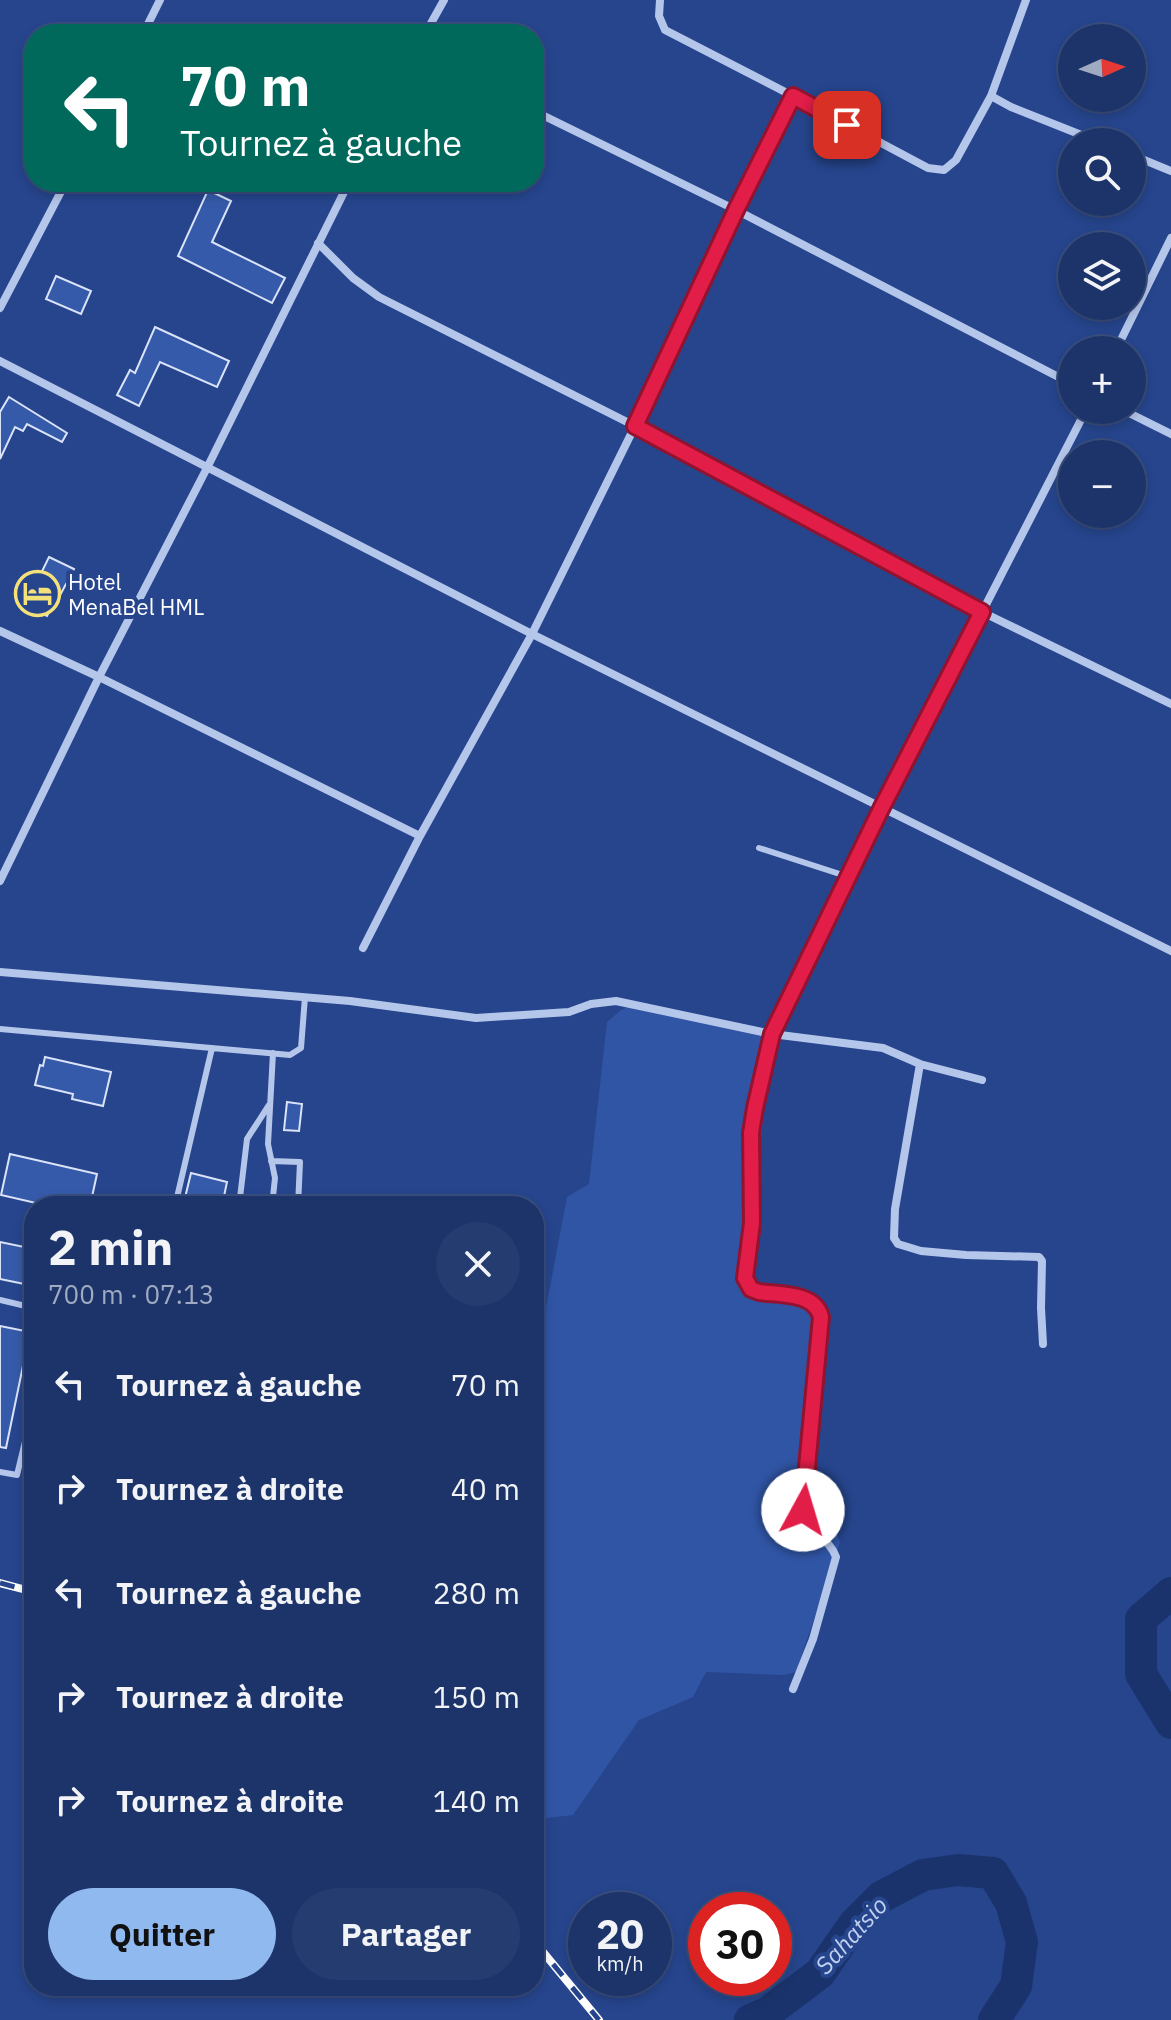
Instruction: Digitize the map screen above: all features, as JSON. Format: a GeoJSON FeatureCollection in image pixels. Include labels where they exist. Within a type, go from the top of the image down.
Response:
{"type":"FeatureCollection","features":[{"type":"Feature","properties":{"kind":"street"},"geometry":{"type":"LineString","coordinates":[[148,24],[160,0]]}},
{"type":"Feature","properties":{"kind":"street"},"geometry":{"type":"LineString","coordinates":[[431,24],[444,0]]}},
{"type":"Feature","properties":{"kind":"street"},"geometry":{"type":"LineString","coordinates":[[660,0],[659,16],[665,30],[928,168],[944,170],[956,160],[991,96],[1026,0]]}},
{"type":"Feature","properties":{"kind":"street"},"geometry":{"type":"LineString","coordinates":[[363,948],[420,836],[532,634],[793,96]]}},
{"type":"Feature","properties":{"kind":"street"},"geometry":{"type":"LineString","coordinates":[[991,96],[1064,128]]}},
{"type":"Feature","properties":{"kind":"street"},"geometry":{"type":"LineString","coordinates":[[544,116],[736,210],[1058,377]]}},
{"type":"Feature","properties":{"kind":"street"},"geometry":{"type":"LineString","coordinates":[[1146,161],[1171,171]]}},
{"type":"Feature","properties":{"kind":"street"},"geometry":{"type":"LineString","coordinates":[[0,308],[61,192]]}},
{"type":"Feature","properties":{"kind":"street"},"geometry":{"type":"LineString","coordinates":[[0,881],[99,677],[344,192]]}},
{"type":"Feature","properties":{"kind":"street"},"geometry":{"type":"LineString","coordinates":[[1123,336],[1171,238]]}},
{"type":"Feature","properties":{"kind":"street"},"geometry":{"type":"LineString","coordinates":[[318,243],[353,278],[379,297],[635,426],[982,612],[1171,704]]}},
{"type":"Feature","properties":{"kind":"street"},"geometry":{"type":"LineString","coordinates":[[0,361],[532,634],[1171,951]]}},
{"type":"Feature","properties":{"kind":"street"},"geometry":{"type":"LineString","coordinates":[[1146,422],[1171,434]]}},
{"type":"Feature","properties":{"kind":"street"},"geometry":{"type":"LineString","coordinates":[[793,1689],[813,1639],[836,1557],[833,1548],[808,1525],[803,1510],[820,1329],[819,1310],[809,1300],[751,1289],[745,1278],[752,1223],[751,1133],[755,1108],[772,1034],[881,809],[1079,424]]}},
{"type":"Feature","properties":{"kind":"street"},"geometry":{"type":"LineString","coordinates":[[0,631],[420,836]]}},
{"type":"Feature","properties":{"kind":"street"},"geometry":{"type":"LineString","coordinates":[[0,972],[350,1001],[476,1018],[569,1012],[591,1004],[616,1001],[772,1034],[883,1048],[920,1064],[982,1080]]}},
{"type":"Feature","properties":{"kind":"street"},"geometry":{"type":"LineString","coordinates":[[920,1064],[895,1209],[894,1238],[904,1247],[921,1251],[1039,1257],[1042,1261],[1043,1344]]}},
{"type":"Feature","properties":{"kind":"lane"},"geometry":{"type":"LineString","coordinates":[[759,848],[849,877]]}},
{"type":"Feature","properties":{"kind":"lane"},"geometry":{"type":"LineString","coordinates":[[0,1029],[290,1055],[301,1048],[305,997]]}},
{"type":"Feature","properties":{"kind":"lane"},"geometry":{"type":"LineString","coordinates":[[177,1196],[212,1048]]}},
{"type":"Feature","properties":{"kind":"lane"},"geometry":{"type":"LineString","coordinates":[[273,1053],[268,1144],[275,1178],[273,1196]]}},
{"type":"Feature","properties":{"kind":"lane"},"geometry":{"type":"LineString","coordinates":[[240,1196],[247,1139],[270,1104]]}},
{"type":"Feature","properties":{"kind":"lane"},"geometry":{"type":"LineString","coordinates":[[271,1161],[300,1162],[298,1196]]}},
{"type":"Feature","properties":{"kind":"lane"},"geometry":{"type":"LineString","coordinates":[[0,1300],[24,1306]]}},
{"type":"Feature","properties":{"kind":"lane"},"geometry":{"type":"LineString","coordinates":[[0,1472],[17,1475],[24,1446]]}},
{"type":"Feature","properties":{"kind":"shaded area"},"geometry":{"type":"Polygon","coordinates":[[[635,1004],[773,1037],[744,1280],[816,1295],[826,1311],[806,1509],[834,1526],[840,1542],[796,1672],[784,1675],[706,1672],[693,1697],[639,1720],[573,1815],[544,1818],[544,1318],[567,1197],[589,1184],[607,1022],[621,1010],[635,1004]]]}},
{"type":"Feature","properties":{"kind":"building"},"geometry":{"type":"Polygon","coordinates":[[[207,192],[212,192],[231,201],[212,242],[285,278],[272,303],[178,256],[207,192]]]}},
{"type":"Feature","properties":{"kind":"building"},"geometry":{"type":"Polygon","coordinates":[[[56,276],[91,291],[81,314],[46,299],[56,276]]]}},
{"type":"Feature","properties":{"kind":"building"},"geometry":{"type":"Polygon","coordinates":[[[155,327],[229,361],[217,387],[160,362],[139,406],[117,395],[130,370],[135,373],[155,327]]]}},
{"type":"Feature","properties":{"kind":"building"},"geometry":{"type":"Polygon","coordinates":[[[9,397],[67,433],[62,442],[27,424],[23,431],[15,427],[0,459],[0,412],[9,397]]]}},
{"type":"Feature","properties":{"kind":"building"},"geometry":{"type":"Polygon","coordinates":[[[49,557],[74,569],[47,616],[25,606],[49,557]]]}},
{"type":"Feature","properties":{"kind":"building"},"geometry":{"type":"Polygon","coordinates":[[[45,1057],[111,1072],[103,1106],[72,1099],[73,1094],[35,1085],[45,1057]]]}},
{"type":"Feature","properties":{"kind":"building"},"geometry":{"type":"Polygon","coordinates":[[[287,1102],[302,1104],[299,1131],[284,1130],[287,1102]]]}},
{"type":"Feature","properties":{"kind":"building"},"geometry":{"type":"Polygon","coordinates":[[[10,1154],[97,1174],[92,1196],[24,1196],[24,1200],[1,1195],[10,1154]]]}},
{"type":"Feature","properties":{"kind":"building"},"geometry":{"type":"Polygon","coordinates":[[[191,1173],[227,1182],[224,1196],[185,1196],[191,1173]]]}},
{"type":"Feature","properties":{"kind":"building"},"geometry":{"type":"Polygon","coordinates":[[[0,1242],[24,1247],[24,1284],[0,1279],[0,1242]]]}},
{"type":"Feature","properties":{"kind":"building"},"geometry":{"type":"Polygon","coordinates":[[[0,1326],[24,1331],[24,1361],[6,1448],[0,1447],[0,1326]]]}},
{"type":"Feature","properties":{"kind":"waterway","name":"Sahatsio"},"geometry":{"type":"LineString","coordinates":[[1171,1593],[1141,1619],[1141,1674],[1171,1723]]}},
{"type":"Feature","properties":{"kind":"waterway","name":"Sahatsio"},"geometry":{"type":"LineString","coordinates":[[750,2020],[767,2013],[820,1973],[854,1924],[881,1897],[923,1875],[958,1870],[993,1873],[1011,1903],[1022,1942],[1016,1986],[994,2020]]}},
{"type":"Feature","properties":{"kind":"railway"},"geometry":{"type":"LineString","coordinates":[[0,1583],[24,1589]]}},
{"type":"Feature","properties":{"kind":"railway"},"geometry":{"type":"LineString","coordinates":[[544,1953],[599,2020]]}},
{"type":"Feature","properties":{"kind":"place","name":"Hotel MenaBel HML"},"geometry":{"type":"Point","coordinates":[37,594]}},
{"type":"Feature","properties":{"kind":"route"},"geometry":{"type":"LineString","coordinates":[[803,1510],[821,1317],[816,1305],[809,1300],[759,1292],[751,1289],[745,1278],[752,1223],[751,1133],[755,1108],[772,1034],[881,809],[982,612],[635,426],[793,96],[847,125]]}}]}
